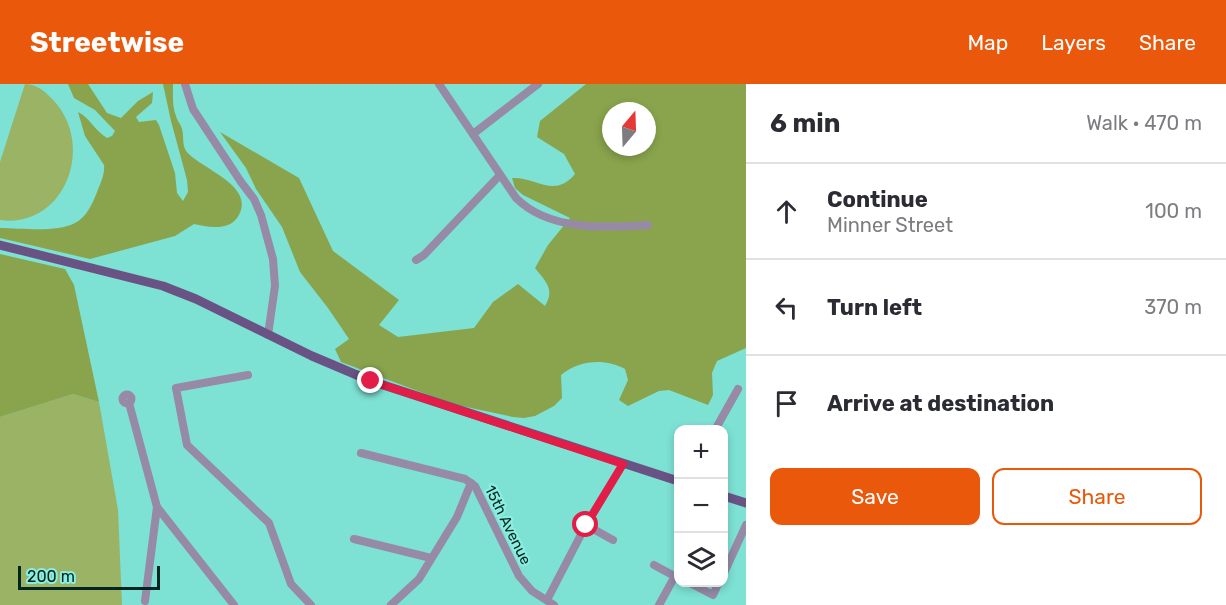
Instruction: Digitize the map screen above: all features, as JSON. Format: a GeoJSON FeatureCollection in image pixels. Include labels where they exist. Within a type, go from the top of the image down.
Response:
{"type":"FeatureCollection","features":[{"type":"Feature","properties":{"kind":"main road"},"geometry":{"type":"LineString","coordinates":[[0,245],[163,286],[196,299],[342,370],[371,381],[674,480]]}},
{"type":"Feature","properties":{"kind":"main road"},"geometry":{"type":"LineString","coordinates":[[728,498],[746,503]]}},
{"type":"Feature","properties":{"kind":"street"},"geometry":{"type":"LineString","coordinates":[[185,84],[194,109],[254,199],[261,215],[273,260],[275,286],[268,335]]}},
{"type":"Feature","properties":{"kind":"street"},"geometry":{"type":"LineString","coordinates":[[439,84],[516,198],[526,208],[540,216],[560,221],[608,228],[648,225]]}},
{"type":"Feature","properties":{"kind":"street"},"geometry":{"type":"LineString","coordinates":[[473,134],[538,84]]}},
{"type":"Feature","properties":{"kind":"street"},"geometry":{"type":"LineString","coordinates":[[416,260],[424,255],[500,175]]}},
{"type":"Feature","properties":{"kind":"street"},"geometry":{"type":"LineString","coordinates":[[248,375],[176,388],[187,445],[268,523],[291,584],[311,605]]}},
{"type":"Feature","properties":{"kind":"street"},"geometry":{"type":"LineString","coordinates":[[717,425],[738,389]]}},
{"type":"Feature","properties":{"kind":"street"},"geometry":{"type":"LineString","coordinates":[[129,403],[157,507],[145,601]]}},
{"type":"Feature","properties":{"kind":"street","name":"15th Avenue"},"geometry":{"type":"LineString","coordinates":[[361,453],[465,479],[475,486],[519,576],[532,591],[550,603]]}},
{"type":"Feature","properties":{"kind":"street"},"geometry":{"type":"LineString","coordinates":[[550,603],[586,525],[623,464]]}},
{"type":"Feature","properties":{"kind":"street"},"geometry":{"type":"LineString","coordinates":[[391,605],[419,579],[457,517],[471,483]]}},
{"type":"Feature","properties":{"kind":"street"},"geometry":{"type":"LineString","coordinates":[[157,507],[234,605]]}},
{"type":"Feature","properties":{"kind":"street"},"geometry":{"type":"LineString","coordinates":[[586,525],[613,540]]}},
{"type":"Feature","properties":{"kind":"street"},"geometry":{"type":"LineString","coordinates":[[728,563],[746,525]]}},
{"type":"Feature","properties":{"kind":"street"},"geometry":{"type":"LineString","coordinates":[[354,539],[431,558]]}},
{"type":"Feature","properties":{"kind":"street"},"geometry":{"type":"LineString","coordinates":[[654,565],[674,576]]}},
{"type":"Feature","properties":{"kind":"street"},"geometry":{"type":"LineString","coordinates":[[658,605],[674,580]]}},
{"type":"Feature","properties":{"kind":"street"},"geometry":{"type":"LineString","coordinates":[[698,587],[713,595],[717,587]]}},
{"type":"Feature","properties":{"kind":"green space"},"geometry":{"type":"Polygon","coordinates":[[[25,84],[44,91],[64,114],[71,135],[73,157],[68,178],[58,196],[43,211],[23,219],[0,220],[0,162],[25,84]]]}},
{"type":"Feature","properties":{"kind":"green space"},"geometry":{"type":"Polygon","coordinates":[[[68,84],[88,84],[107,113],[121,118],[138,101],[153,92],[152,103],[136,117],[139,122],[156,120],[159,125],[175,173],[177,193],[183,201],[188,192],[187,180],[163,84],[173,84],[174,108],[182,129],[185,149],[193,158],[234,187],[240,197],[242,207],[237,218],[223,226],[211,227],[194,224],[175,236],[90,259],[0,238],[0,228],[49,229],[75,223],[86,214],[93,201],[103,176],[104,165],[85,136],[78,112],[107,138],[115,131],[95,110],[74,98],[68,84]]]}},
{"type":"Feature","properties":{"kind":"green space"},"geometry":{"type":"Polygon","coordinates":[[[586,84],[746,84],[746,348],[717,361],[712,373],[713,395],[708,405],[669,390],[659,391],[628,406],[619,400],[628,380],[625,369],[609,363],[592,362],[576,366],[561,375],[562,398],[554,406],[535,416],[513,417],[452,404],[341,362],[335,349],[349,339],[300,272],[282,227],[256,189],[246,168],[220,132],[299,178],[333,251],[399,300],[379,325],[398,337],[474,328],[493,302],[518,284],[545,306],[549,295],[548,286],[535,268],[548,245],[570,218],[523,195],[515,188],[512,178],[552,186],[560,185],[575,174],[564,154],[537,137],[540,121],[586,84]]]}},
{"type":"Feature","properties":{"kind":"green space"},"geometry":{"type":"Polygon","coordinates":[[[0,254],[65,269],[74,285],[99,402],[73,394],[0,417],[0,254]]]}},
{"type":"Feature","properties":{"kind":"green space"},"geometry":{"type":"Polygon","coordinates":[[[73,394],[99,402],[118,510],[122,605],[0,605],[0,417],[73,394]]]}},
{"type":"Feature","properties":{"kind":"route"},"geometry":{"type":"LineString","coordinates":[[371,381],[623,464],[586,525]]}}]}
